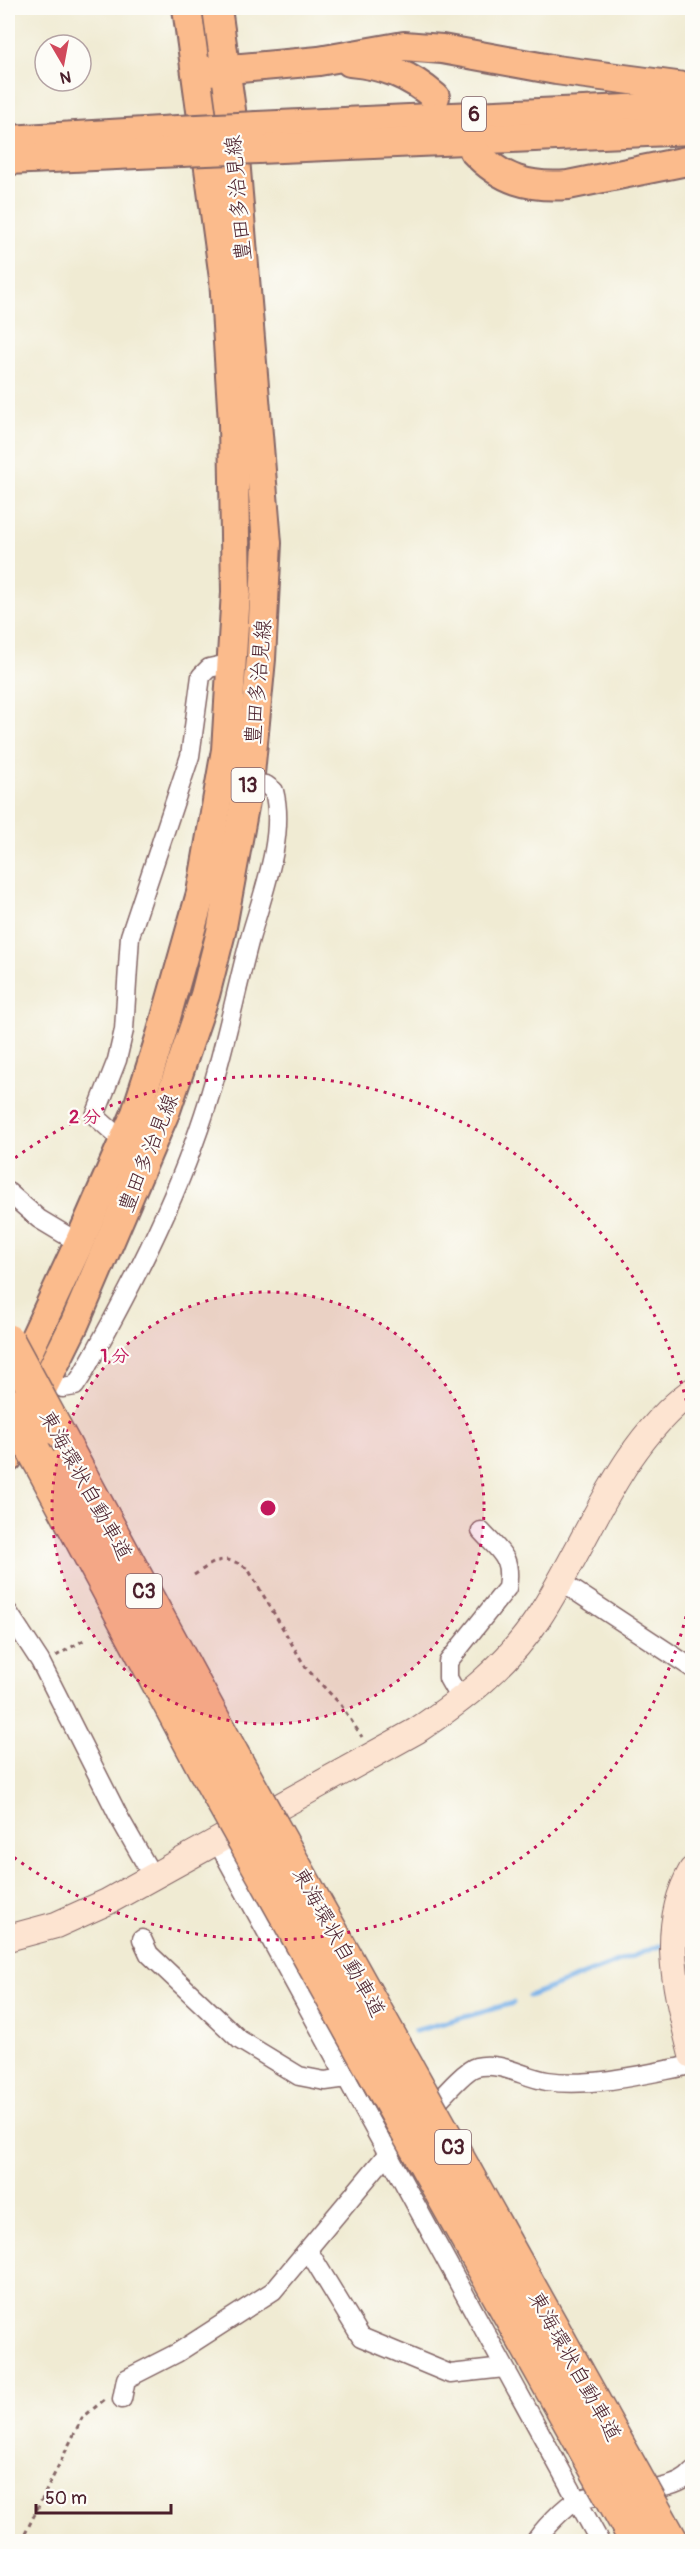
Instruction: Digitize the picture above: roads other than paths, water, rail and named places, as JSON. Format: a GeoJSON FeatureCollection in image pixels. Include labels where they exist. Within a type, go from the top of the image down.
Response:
{"type":"FeatureCollection","features":[{"type":"Feature","properties":{"kind":"highway","name":"東海環状自動車道"},"geometry":{"type":"LineString","coordinates":[[8,1341],[55,1428],[219,1762],[637,2541]]}},
{"type":"Feature","properties":{"kind":"highway","name":"東海環状自動車道"},"geometry":{"type":"LineString","coordinates":[[8,1404],[33,1466],[219,1762],[672,2541]]}},
{"type":"Feature","properties":{"kind":"highway"},"geometry":{"type":"LineString","coordinates":[[8,1419],[33,1466]]}},
{"type":"Feature","properties":{"kind":"main road","name":"豊田多治見線"},"geometry":{"type":"LineString","coordinates":[[8,1395],[79,1243],[123,1141],[161,1035],[201,893],[226,750],[233,663],[236,535],[233,423],[224,278],[187,8]]}},
{"type":"Feature","properties":{"kind":"main road","name":"豊田多治見線"},"geometry":{"type":"LineString","coordinates":[[33,1466],[46,1378],[74,1325],[128,1206],[205,995],[221,932],[249,782],[261,659],[267,543],[226,69],[217,8]]}},
{"type":"Feature","properties":{"kind":"main road"},"geometry":{"type":"LineString","coordinates":[[195,73],[326,59],[404,46],[442,49],[631,82],[693,88]]}},
{"type":"Feature","properties":{"kind":"main road"},"geometry":{"type":"LineString","coordinates":[[326,59],[388,68],[408,76],[435,97]]}},
{"type":"Feature","properties":{"kind":"main road","name":"6"},"geometry":{"type":"LineString","coordinates":[[8,140],[179,141],[693,106]]}},
{"type":"Feature","properties":{"kind":"main road","name":"6"},"geometry":{"type":"LineString","coordinates":[[257,137],[693,130]]}},
{"type":"Feature","properties":{"kind":"main road","name":"6"},"geometry":{"type":"LineString","coordinates":[[8,160],[179,141]]}},
{"type":"Feature","properties":{"kind":"main road"},"geometry":{"type":"LineString","coordinates":[[474,150],[499,173],[514,181],[549,186],[568,185],[693,160]]}},
{"type":"Feature","properties":{"kind":"street"},"geometry":{"type":"LineString","coordinates":[[123,1141],[95,1116],[117,1060],[124,1030],[130,936],[190,756],[201,676],[208,668],[233,663]]}},
{"type":"Feature","properties":{"kind":"street"},"geometry":{"type":"LineString","coordinates":[[46,1378],[63,1388],[75,1386],[81,1377],[132,1287],[174,1196],[204,1114],[269,873],[275,832],[274,791],[266,785],[249,782]]}},
{"type":"Feature","properties":{"kind":"street"},"geometry":{"type":"LineString","coordinates":[[8,1192],[39,1219],[79,1243]]}},
{"type":"Feature","properties":{"kind":"street"},"geometry":{"type":"LineString","coordinates":[[8,1938],[56,1925],[91,1911],[218,1843],[416,1731],[461,1701],[490,1677],[519,1645],[560,1581],[619,1476],[653,1428],[693,1391]]}},
{"type":"Feature","properties":{"kind":"street"},"geometry":{"type":"LineString","coordinates":[[461,1701],[448,1678],[448,1662],[507,1588],[509,1575],[507,1559],[481,1531]]}},
{"type":"Feature","properties":{"kind":"street"},"geometry":{"type":"LineString","coordinates":[[560,1581],[693,1668]]}},
{"type":"Feature","properties":{"kind":"street"},"geometry":{"type":"LineString","coordinates":[[8,1612],[40,1661],[120,1819],[153,1877]]}},
{"type":"Feature","properties":{"kind":"street"},"geometry":{"type":"LineString","coordinates":[[218,1843],[386,2154],[600,2541]]}},
{"type":"Feature","properties":{"kind":"street"},"geometry":{"type":"LineString","coordinates":[[693,1870],[681,1893],[673,1922],[693,2055]]}},
{"type":"Feature","properties":{"kind":"street"},"geometry":{"type":"LineString","coordinates":[[142,1939],[149,1954],[240,2040],[299,2076],[325,2081],[346,2078]]}},
{"type":"Feature","properties":{"kind":"street"},"geometry":{"type":"LineString","coordinates":[[122,2399],[126,2379],[177,2353],[273,2291],[386,2154],[473,2068],[492,2065],[548,2081],[580,2081],[619,2079],[693,2065]]}},
{"type":"Feature","properties":{"kind":"street"},"geometry":{"type":"LineString","coordinates":[[308,2250],[361,2337],[450,2374],[504,2368]]}},
{"type":"Feature","properties":{"kind":"street"},"geometry":{"type":"LineString","coordinates":[[534,2541],[540,2532],[577,2500],[663,2487],[688,2477],[693,2472]]}},
{"type":"Feature","properties":{"kind":"waterway"},"geometry":{"type":"LineString","coordinates":[[688,1927],[692,1925]]}},
{"type":"Feature","properties":{"kind":"waterway"},"geometry":{"type":"LineString","coordinates":[[529,1996],[662,1945]]}},
{"type":"Feature","properties":{"kind":"waterway"},"geometry":{"type":"LineString","coordinates":[[415,2031],[513,2003]]}}]}
